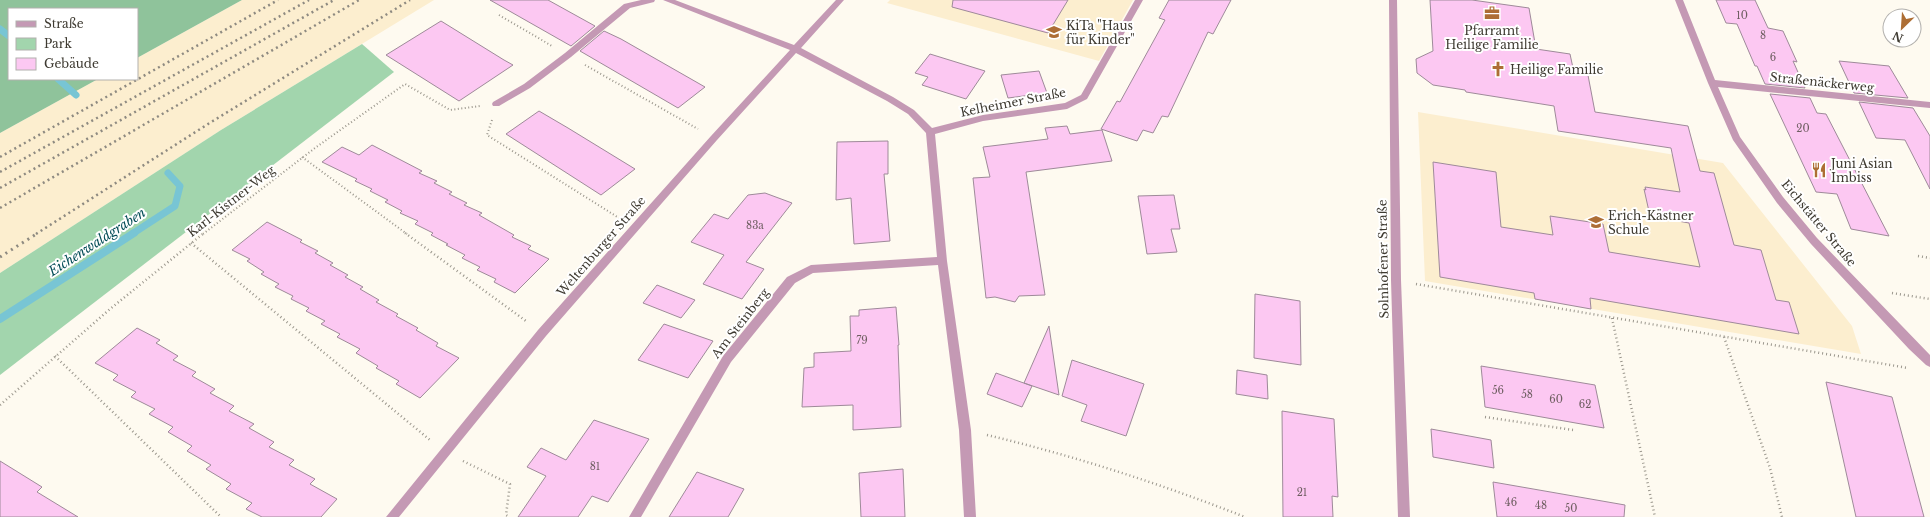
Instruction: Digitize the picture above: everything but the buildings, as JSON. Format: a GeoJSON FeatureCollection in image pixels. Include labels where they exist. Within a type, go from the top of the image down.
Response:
{"type":"FeatureCollection","features":[{"type":"Feature","properties":{"kind":"street"},"geometry":{"type":"LineString","coordinates":[[496,104],[527,86],[628,6],[651,0]]}},
{"type":"Feature","properties":{"kind":"street"},"geometry":{"type":"LineString","coordinates":[[667,0],[795,48],[912,112],[930,132],[942,261],[965,430],[970,517]]}},
{"type":"Feature","properties":{"kind":"street","name":"Weltenburger Straße"},"geometry":{"type":"LineString","coordinates":[[392,517],[542,333],[714,138],[840,0]]}},
{"type":"Feature","properties":{"kind":"street","name":"Kelheimer Straße"},"geometry":{"type":"LineString","coordinates":[[930,132],[983,118],[1067,106],[1084,97],[1139,0]]}},
{"type":"Feature","properties":{"kind":"street","name":"Solnhofener Straße"},"geometry":{"type":"LineString","coordinates":[[1393,0],[1396,280],[1404,517]]}},
{"type":"Feature","properties":{"kind":"street","name":"Eichstätter Straße"},"geometry":{"type":"LineString","coordinates":[[1679,0],[1736,138],[1780,200],[1814,241],[1930,362]]}},
{"type":"Feature","properties":{"kind":"street","name":"Straßenäckerweg"},"geometry":{"type":"LineString","coordinates":[[1712,83],[1930,105]]}},
{"type":"Feature","properties":{"kind":"street","name":"Am Steinberg"},"geometry":{"type":"LineString","coordinates":[[635,517],[727,359],[791,280],[811,269],[942,261]]}},
{"type":"Feature","properties":{"kind":"path"},"geometry":{"type":"LineString","coordinates":[[499,15],[692,125]]}},
{"type":"Feature","properties":{"kind":"path","name":"Karl-Kistner-Weg"},"geometry":{"type":"LineString","coordinates":[[0,405],[55,356],[191,243],[302,158],[406,84],[450,110],[496,104]]}},
{"type":"Feature","properties":{"kind":"path"},"geometry":{"type":"LineString","coordinates":[[496,104],[488,135],[611,213]]}},
{"type":"Feature","properties":{"kind":"path"},"geometry":{"type":"LineString","coordinates":[[302,158],[542,333]]}},
{"type":"Feature","properties":{"kind":"path"},"geometry":{"type":"LineString","coordinates":[[191,243],[444,452],[510,484],[506,515],[509,517]]}},
{"type":"Feature","properties":{"kind":"path"},"geometry":{"type":"LineString","coordinates":[[1918,256],[1930,258]]}},
{"type":"Feature","properties":{"kind":"path"},"geometry":{"type":"LineString","coordinates":[[1396,280],[1915,370]]}},
{"type":"Feature","properties":{"kind":"path"},"geometry":{"type":"LineString","coordinates":[[1858,288],[1930,299]]}},
{"type":"Feature","properties":{"kind":"path"},"geometry":{"type":"LineString","coordinates":[[1612,318],[1655,517]]}},
{"type":"Feature","properties":{"kind":"path"},"geometry":{"type":"LineString","coordinates":[[1724,337],[1770,468],[1782,517]]}},
{"type":"Feature","properties":{"kind":"path"},"geometry":{"type":"LineString","coordinates":[[55,356],[221,517]]}},
{"type":"Feature","properties":{"kind":"path"},"geometry":{"type":"LineString","coordinates":[[1486,416],[1573,430]]}},
{"type":"Feature","properties":{"kind":"path"},"geometry":{"type":"LineString","coordinates":[[965,430],[1026,444],[1181,492],[1245,517]]}},
{"type":"Feature","properties":{"kind":"shaded area"},"geometry":{"type":"Polygon","coordinates":[[[242,0],[434,0],[221,130],[0,273],[0,133],[96,80],[138,80],[138,57],[242,0]]]}},
{"type":"Feature","properties":{"kind":"shaded area","name":"KiTa \"Haus für Kinder\""},"geometry":{"type":"Polygon","coordinates":[[[890,0],[1133,0],[1099,61],[887,3],[890,0]]]}},
{"type":"Feature","properties":{"kind":"shaded area","name":"Erich-Kästner Schule"},"geometry":{"type":"Polygon","coordinates":[[[1418,112],[1723,163],[1852,326],[1861,354],[1425,281],[1418,112]]]}},
{"type":"Feature","properties":{"kind":"green space"},"geometry":{"type":"Polygon","coordinates":[[[0,0],[242,0],[138,57],[138,8],[8,8],[8,80],[96,80],[0,133],[0,0]]]}},
{"type":"Feature","properties":{"kind":"green space"},"geometry":{"type":"Polygon","coordinates":[[[362,44],[394,72],[0,375],[0,273],[221,130],[362,44]]]}},
{"type":"Feature","properties":{"kind":"waterway","name":"Eichenwaldgraben"},"geometry":{"type":"LineString","coordinates":[[0,29],[8,35]]}},
{"type":"Feature","properties":{"kind":"waterway","name":"Eichenwaldgraben"},"geometry":{"type":"LineString","coordinates":[[59,80],[76,95]]}},
{"type":"Feature","properties":{"kind":"waterway","name":"Eichenwaldgraben"},"geometry":{"type":"LineString","coordinates":[[132,234],[175,206],[180,186],[168,173]]}},
{"type":"Feature","properties":{"kind":"waterway","name":"Eichenwaldgraben"},"geometry":{"type":"LineString","coordinates":[[0,319],[134,233]]}},
{"type":"Feature","properties":{"kind":"railway"},"geometry":{"type":"LineString","coordinates":[[138,79],[278,0]]}},
{"type":"Feature","properties":{"kind":"railway"},"geometry":{"type":"LineString","coordinates":[[0,172],[309,0]]}},
{"type":"Feature","properties":{"kind":"railway"},"geometry":{"type":"LineString","coordinates":[[0,188],[334,0]]}},
{"type":"Feature","properties":{"kind":"railway"},"geometry":{"type":"LineString","coordinates":[[0,208],[359,0]]}},
{"type":"Feature","properties":{"kind":"railway"},"geometry":{"type":"LineString","coordinates":[[36,234],[208,124],[410,0]]}},
{"type":"Feature","properties":{"kind":"railway"},"geometry":{"type":"LineString","coordinates":[[0,157],[136,80]]}},
{"type":"Feature","properties":{"kind":"railway"},"geometry":{"type":"LineString","coordinates":[[0,257],[38,233]]}},
{"type":"Feature","properties":{"kind":"place","name":"Pfarramt Heilige Familie"},"geometry":{"type":"Point","coordinates":[1492,13]}},
{"type":"Feature","properties":{"kind":"place","name":"KiTa \"Haus für Kinder\""},"geometry":{"type":"Point","coordinates":[1054,32]}},
{"type":"Feature","properties":{"kind":"place","name":"Heilige Familie"},"geometry":{"type":"Point","coordinates":[1498,69]}},
{"type":"Feature","properties":{"kind":"place","name":"Juni Asian Imbiss"},"geometry":{"type":"Point","coordinates":[1819,170]}},
{"type":"Feature","properties":{"kind":"place","name":"Erich-Kästner Schule"},"geometry":{"type":"Point","coordinates":[1596,222]}}]}
